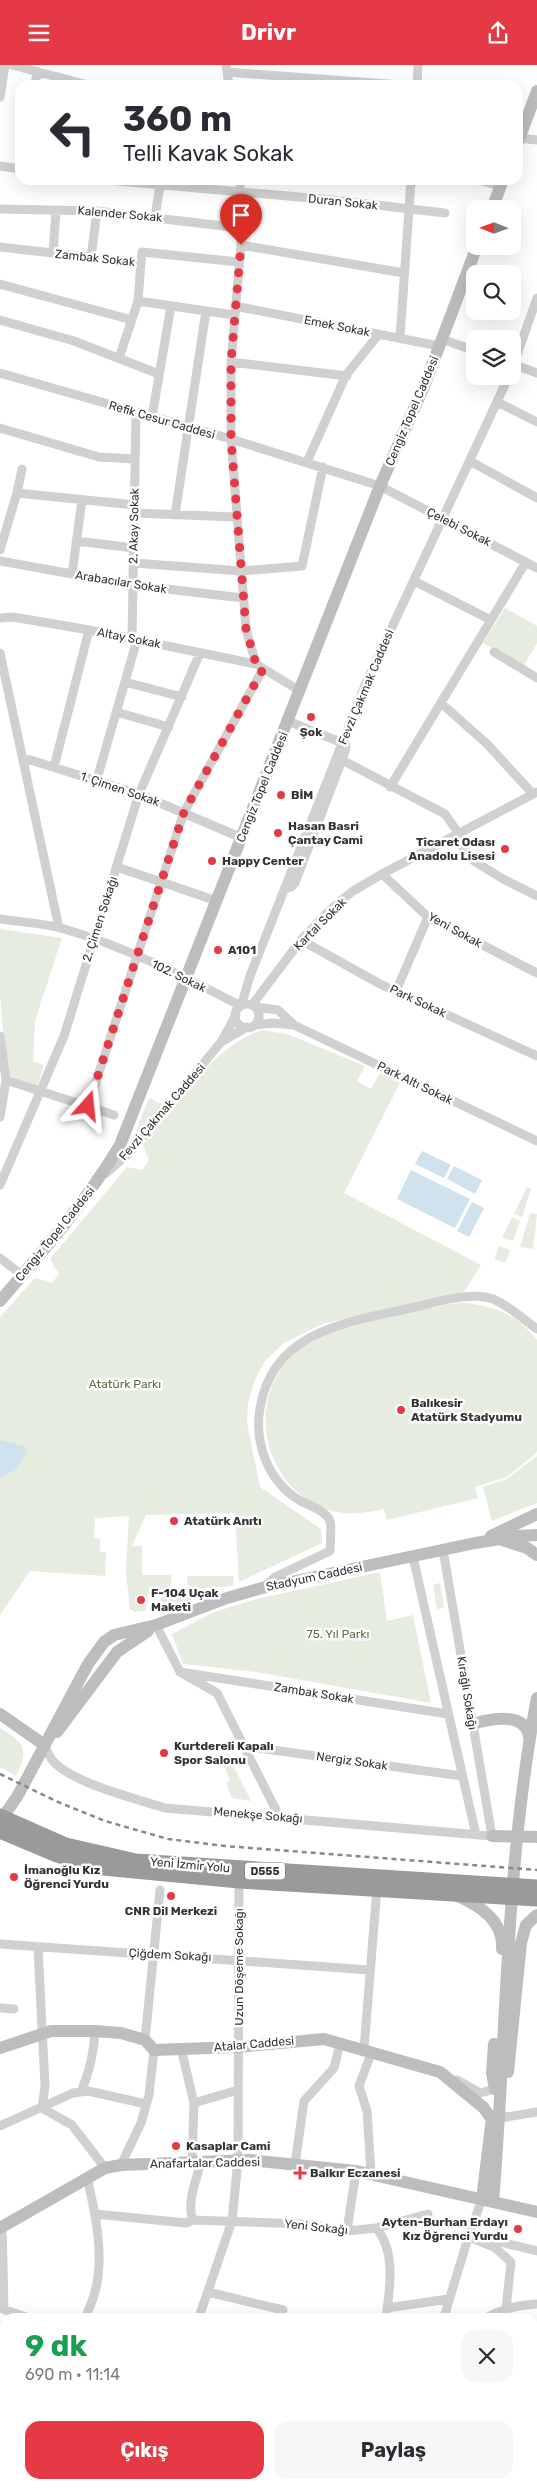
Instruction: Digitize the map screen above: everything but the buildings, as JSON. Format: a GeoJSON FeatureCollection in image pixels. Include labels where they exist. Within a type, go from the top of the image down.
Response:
{"type":"FeatureCollection","features":[{"type":"Feature","properties":{"kind":"highway","name":"Yeni İzmir Yolu"},"geometry":{"type":"LineString","coordinates":[[1,1822],[57,1855],[104,1869],[239,1881],[537,1899]]}},
{"type":"Feature","properties":{"kind":"highway","name":"Yeni İzmir Yolu"},"geometry":{"type":"LineString","coordinates":[[1,1822],[66,1845],[136,1861],[537,1887]]}},
{"type":"Feature","properties":{"kind":"main road"},"geometry":{"type":"LineString","coordinates":[[523,127],[537,91]]}},
{"type":"Feature","properties":{"kind":"main road"},"geometry":{"type":"LineString","coordinates":[[495,200],[501,185]]}},
{"type":"Feature","properties":{"kind":"main road","name":"Cengiz Topel Caddesi"},"geometry":{"type":"LineString","coordinates":[[0,1301],[70,1219],[99,1179],[120,1145],[380,486],[440,342],[474,255]]}},
{"type":"Feature","properties":{"kind":"main road"},"geometry":{"type":"LineString","coordinates":[[475,1543],[537,1514]]}},
{"type":"Feature","properties":{"kind":"main road"},"geometry":{"type":"LineString","coordinates":[[475,1543],[537,1535]]}},
{"type":"Feature","properties":{"kind":"main road"},"geometry":{"type":"LineString","coordinates":[[497,1540],[509,1540],[537,1555]]}},
{"type":"Feature","properties":{"kind":"main road","name":"Stadyum Caddesi"},"geometry":{"type":"LineString","coordinates":[[1,1822],[17,1797],[43,1744],[88,1664],[104,1642],[114,1635],[156,1625],[227,1598],[262,1588],[475,1543]]}},
{"type":"Feature","properties":{"kind":"main road"},"geometry":{"type":"LineString","coordinates":[[488,2201],[502,2046],[513,1860],[537,1698]]}},
{"type":"Feature","properties":{"kind":"main road"},"geometry":{"type":"LineString","coordinates":[[0,1714],[43,1744]]}},
{"type":"Feature","properties":{"kind":"main road"},"geometry":{"type":"LineString","coordinates":[[472,1724],[492,1719],[518,1721],[527,1728],[530,1737]]}},
{"type":"Feature","properties":{"kind":"main road"},"geometry":{"type":"LineString","coordinates":[[492,1837],[537,1837]]}},
{"type":"Feature","properties":{"kind":"main road"},"geometry":{"type":"LineString","coordinates":[[453,1893],[476,1904],[487,1913],[495,1922],[502,1941]]}},
{"type":"Feature","properties":{"kind":"main road"},"geometry":{"type":"LineString","coordinates":[[498,2093],[508,2071],[513,2037],[521,1943],[526,1925],[537,1915]]}},
{"type":"Feature","properties":{"kind":"main road"},"geometry":{"type":"LineString","coordinates":[[498,2093],[492,2073],[502,1941],[505,1935],[511,1933],[517,1935],[521,1943]]}},
{"type":"Feature","properties":{"kind":"main road"},"geometry":{"type":"LineString","coordinates":[[0,2048],[51,2031],[95,2031],[121,2033],[145,2039],[154,2050]]}},
{"type":"Feature","properties":{"kind":"main road","name":"Atalar Caddesi"},"geometry":{"type":"LineString","coordinates":[[154,2050],[238,2047],[318,2038],[368,2050],[427,2068],[446,2076],[496,2119]]}},
{"type":"Feature","properties":{"kind":"main road","name":"Anafartalar Caddesi"},"geometry":{"type":"LineString","coordinates":[[1,2227],[105,2168],[120,2165],[238,2160],[371,2173],[537,2212]]}},
{"type":"Feature","properties":{"kind":"street"},"geometry":{"type":"LineString","coordinates":[[0,97],[5,65]]}},
{"type":"Feature","properties":{"kind":"street"},"geometry":{"type":"LineString","coordinates":[[12,65],[61,80]]}},
{"type":"Feature","properties":{"kind":"street"},"geometry":{"type":"LineString","coordinates":[[417,80],[418,65]]}},
{"type":"Feature","properties":{"kind":"street"},"geometry":{"type":"LineString","coordinates":[[227,69],[346,80]]}},
{"type":"Feature","properties":{"kind":"street"},"geometry":{"type":"LineString","coordinates":[[36,80],[37,72]]}},
{"type":"Feature","properties":{"kind":"street"},"geometry":{"type":"LineString","coordinates":[[523,140],[537,140]]}},
{"type":"Feature","properties":{"kind":"street"},"geometry":{"type":"LineString","coordinates":[[0,166],[15,168]]}},
{"type":"Feature","properties":{"kind":"street"},"geometry":{"type":"LineString","coordinates":[[155,217],[160,185]]}},
{"type":"Feature","properties":{"kind":"street","name":"Duran Sokak"},"geometry":{"type":"LineString","coordinates":[[187,185],[445,213]]}},
{"type":"Feature","properties":{"kind":"street"},"geometry":{"type":"LineString","coordinates":[[88,1106],[184,812],[260,666],[246,629],[231,439],[231,362],[241,245],[240,185]]}},
{"type":"Feature","properties":{"kind":"street"},"geometry":{"type":"LineString","coordinates":[[400,338],[411,185]]}},
{"type":"Feature","properties":{"kind":"street","name":"Kalender Sokak"},"geometry":{"type":"LineString","coordinates":[[0,209],[97,211],[240,228]]}},
{"type":"Feature","properties":{"kind":"street"},"geometry":{"type":"LineString","coordinates":[[52,253],[56,210]]}},
{"type":"Feature","properties":{"kind":"street"},"geometry":{"type":"LineString","coordinates":[[92,257],[97,211]]}},
{"type":"Feature","properties":{"kind":"street"},"geometry":{"type":"LineString","coordinates":[[241,245],[404,273]]}},
{"type":"Feature","properties":{"kind":"street","name":"Zambak Sokak"},"geometry":{"type":"LineString","coordinates":[[0,247],[141,263],[142,252],[239,262]]}},
{"type":"Feature","properties":{"kind":"street"},"geometry":{"type":"LineString","coordinates":[[120,358],[138,301],[141,263]]}},
{"type":"Feature","properties":{"kind":"street"},"geometry":{"type":"LineString","coordinates":[[0,284],[132,320]]}},
{"type":"Feature","properties":{"kind":"street"},"geometry":{"type":"LineString","coordinates":[[521,343],[537,298]]}},
{"type":"Feature","properties":{"kind":"street","name":"Emek Sokak"},"geometry":{"type":"LineString","coordinates":[[138,301],[206,311],[234,310],[400,338],[440,342],[466,349]]}},
{"type":"Feature","properties":{"kind":"street"},"geometry":{"type":"LineString","coordinates":[[152,417],[171,306]]}},
{"type":"Feature","properties":{"kind":"street"},"geometry":{"type":"LineString","coordinates":[[175,515],[206,311]]}},
{"type":"Feature","properties":{"kind":"street"},"geometry":{"type":"LineString","coordinates":[[0,320],[74,341],[159,374]]}},
{"type":"Feature","properties":{"kind":"street"},"geometry":{"type":"LineString","coordinates":[[307,462],[346,375],[379,334]]}},
{"type":"Feature","properties":{"kind":"street"},"geometry":{"type":"LineString","coordinates":[[231,362],[346,375]]}},
{"type":"Feature","properties":{"kind":"street"},"geometry":{"type":"LineString","coordinates":[[521,368],[537,373]]}},
{"type":"Feature","properties":{"kind":"street","name":"Refik Cesur Caddesi"},"geometry":{"type":"LineString","coordinates":[[0,373],[231,439],[380,486]]}},
{"type":"Feature","properties":{"kind":"street","name":"Fevzi Çakmak Caddesi"},"geometry":{"type":"LineString","coordinates":[[241,1006],[250,976],[366,683],[506,385]]}},
{"type":"Feature","properties":{"kind":"street"},"geometry":{"type":"LineString","coordinates":[[499,403],[537,422]]}},
{"type":"Feature","properties":{"kind":"street","name":"2. Akay Sokak"},"geometry":{"type":"LineString","coordinates":[[97,779],[135,640],[133,585],[136,412]]}},
{"type":"Feature","properties":{"kind":"street"},"geometry":{"type":"LineString","coordinates":[[0,428],[99,457],[136,459]]}},
{"type":"Feature","properties":{"kind":"street"},"geometry":{"type":"LineString","coordinates":[[470,461],[537,498]]}},
{"type":"Feature","properties":{"kind":"street"},"geometry":{"type":"LineString","coordinates":[[134,563],[241,571],[302,566],[323,467]]}},
{"type":"Feature","properties":{"kind":"street"},"geometry":{"type":"LineString","coordinates":[[0,550],[22,469]]}},
{"type":"Feature","properties":{"kind":"street","name":"Çelebi Sokak"},"geometry":{"type":"LineString","coordinates":[[380,486],[537,568]]}},
{"type":"Feature","properties":{"kind":"street"},"geometry":{"type":"LineString","coordinates":[[17,493],[82,500],[175,515],[236,517]]}},
{"type":"Feature","properties":{"kind":"street"},"geometry":{"type":"LineString","coordinates":[[72,574],[82,500]]}},
{"type":"Feature","properties":{"kind":"street"},"geometry":{"type":"LineString","coordinates":[[76,541],[134,548]]}},
{"type":"Feature","properties":{"kind":"street","name":"Arabacılar Sokak"},"geometry":{"type":"LineString","coordinates":[[0,561],[133,585],[243,599]]}},
{"type":"Feature","properties":{"kind":"street"},"geometry":{"type":"LineString","coordinates":[[390,787],[526,562]]}},
{"type":"Feature","properties":{"kind":"street"},"geometry":{"type":"LineString","coordinates":[[414,581],[491,620]]}},
{"type":"Feature","properties":{"kind":"street","name":"Altay Sokak"},"geometry":{"type":"LineString","coordinates":[[0,618],[13,617],[89,630],[260,666],[300,691]]}},
{"type":"Feature","properties":{"kind":"street"},"geometry":{"type":"LineString","coordinates":[[54,767],[89,630]]}},
{"type":"Feature","properties":{"kind":"street"},"geometry":{"type":"LineString","coordinates":[[494,652],[537,679]]}},
{"type":"Feature","properties":{"kind":"street"},"geometry":{"type":"LineString","coordinates":[[0,653],[59,928]]}},
{"type":"Feature","properties":{"kind":"street","name":"2. Çimen Sokağı"},"geometry":{"type":"LineString","coordinates":[[0,1185],[64,1036],[139,794],[200,653]]}},
{"type":"Feature","properties":{"kind":"street"},"geometry":{"type":"LineString","coordinates":[[125,682],[182,697]]}},
{"type":"Feature","properties":{"kind":"street"},"geometry":{"type":"LineString","coordinates":[[441,703],[487,744],[535,793]]}},
{"type":"Feature","properties":{"kind":"street"},"geometry":{"type":"LineString","coordinates":[[116,712],[169,727]]}},
{"type":"Feature","properties":{"kind":"street"},"geometry":{"type":"LineString","coordinates":[[284,889],[291,887],[295,883],[346,748],[342,743],[288,721]]}},
{"type":"Feature","properties":{"kind":"street","name":"1. Çimen Sokak"},"geometry":{"type":"LineString","coordinates":[[24,758],[97,779],[139,794],[242,838]]}},
{"type":"Feature","properties":{"kind":"street"},"geometry":{"type":"LineString","coordinates":[[342,760],[390,787],[445,814],[456,835],[474,861],[503,879],[537,896]]}},
{"type":"Feature","properties":{"kind":"street","name":"Kartal Sokak"},"geometry":{"type":"LineString","coordinates":[[253,1006],[302,939],[330,909],[353,891],[382,873],[535,793]]}},
{"type":"Feature","properties":{"kind":"street"},"geometry":{"type":"LineString","coordinates":[[116,867],[217,901]]}},
{"type":"Feature","properties":{"kind":"street","name":"Yeni Sokak"},"geometry":{"type":"LineString","coordinates":[[382,873],[428,917],[537,973]]}},
{"type":"Feature","properties":{"kind":"street"},"geometry":{"type":"LineString","coordinates":[[396,991],[428,917]]}},
{"type":"Feature","properties":{"kind":"street","name":"102. Sokak"},"geometry":{"type":"LineString","coordinates":[[0,919],[59,928],[94,939],[186,978],[241,1006]]}},
{"type":"Feature","properties":{"kind":"street","name":"Park Sokak"},"geometry":{"type":"LineString","coordinates":[[302,939],[396,991],[537,1056]]}},
{"type":"Feature","properties":{"kind":"street"},"geometry":{"type":"LineString","coordinates":[[221,1042],[241,1006],[278,1010],[294,1025]]}},
{"type":"Feature","properties":{"kind":"street"},"geometry":{"type":"LineString","coordinates":[[221,1042],[251,1026],[259,1018],[253,1006]]}},
{"type":"Feature","properties":{"kind":"street"},"geometry":{"type":"LineString","coordinates":[[236,1015],[240,1025],[251,1026],[272,1023],[294,1025]]}},
{"type":"Feature","properties":{"kind":"street","name":"Park Altı Sokak"},"geometry":{"type":"LineString","coordinates":[[294,1025],[537,1141]]}},
{"type":"Feature","properties":{"kind":"street"},"geometry":{"type":"LineString","coordinates":[[0,1036],[6,1080],[0,1117]]}},
{"type":"Feature","properties":{"kind":"street","name":"Fevzi Çakmak Caddesi"},"geometry":{"type":"LineString","coordinates":[[99,1179],[130,1152],[221,1042]]}},
{"type":"Feature","properties":{"kind":"street"},"geometry":{"type":"LineString","coordinates":[[6,1080],[114,1115]]}},
{"type":"Feature","properties":{"kind":"street"},"geometry":{"type":"LineString","coordinates":[[0,1258],[22,1275]]}},
{"type":"Feature","properties":{"kind":"street"},"geometry":{"type":"LineString","coordinates":[[262,1588],[274,1577],[330,1551],[330,1521],[326,1514],[297,1499],[283,1486],[272,1471],[259,1441],[258,1420],[265,1387],[274,1369],[285,1355],[309,1337],[331,1327],[458,1297],[493,1299],[537,1329]]}},
{"type":"Feature","properties":{"kind":"street","name":"Kırağlı Sokağı"},"geometry":{"type":"LineString","coordinates":[[444,1550],[492,1837]]}},
{"type":"Feature","properties":{"kind":"street","name":"Kırağlı Sokağı"},"geometry":{"type":"LineString","coordinates":[[412,1557],[476,1835]]}},
{"type":"Feature","properties":{"kind":"street"},"geometry":{"type":"LineString","coordinates":[[156,1625],[180,1672],[217,1693],[279,1816]]}},
{"type":"Feature","properties":{"kind":"street","name":"Zambak Sokak"},"geometry":{"type":"LineString","coordinates":[[180,1672],[448,1714]]}},
{"type":"Feature","properties":{"kind":"street","name":"Menekşe Sokağı"},"geometry":{"type":"LineString","coordinates":[[43,1744],[54,1762],[73,1776],[120,1794],[165,1808],[279,1816],[492,1837]]}},
{"type":"Feature","properties":{"kind":"street","name":"Nergiz Sokak"},"geometry":{"type":"LineString","coordinates":[[243,1746],[462,1776]]}},
{"type":"Feature","properties":{"kind":"street","name":"Uzun Döşeme Sokağı"},"geometry":{"type":"LineString","coordinates":[[200,2313],[232,2221],[238,2160],[239,1881]]}},
{"type":"Feature","properties":{"kind":"street"},"geometry":{"type":"LineString","coordinates":[[371,2173],[367,2111],[359,2086],[368,2050],[370,1970],[377,1888]]}},
{"type":"Feature","properties":{"kind":"street"},"geometry":{"type":"LineString","coordinates":[[145,2039],[160,1890]]}},
{"type":"Feature","properties":{"kind":"street","name":"Çiğdem Sokağı"},"geometry":{"type":"LineString","coordinates":[[0,1944],[38,1948],[239,1959],[370,1970]]}},
{"type":"Feature","properties":{"kind":"street"},"geometry":{"type":"LineString","coordinates":[[38,1948],[45,2086],[42,2108]]}},
{"type":"Feature","properties":{"kind":"street"},"geometry":{"type":"LineString","coordinates":[[0,2008],[14,2009]]}},
{"type":"Feature","properties":{"kind":"street"},"geometry":{"type":"LineString","coordinates":[[81,2092],[94,2054],[95,2031]]}},
{"type":"Feature","properties":{"kind":"street"},"geometry":{"type":"LineString","coordinates":[[294,2164],[304,2101],[334,2067],[340,2043]]}},
{"type":"Feature","properties":{"kind":"street"},"geometry":{"type":"LineString","coordinates":[[181,2048],[194,2103],[197,2162],[191,2215],[193,2220]]}},
{"type":"Feature","properties":{"kind":"street"},"geometry":{"type":"LineString","coordinates":[[120,2165],[142,2123],[154,2050]]}},
{"type":"Feature","properties":{"kind":"street"},"geometry":{"type":"LineString","coordinates":[[446,2076],[480,2093],[498,2093]]}},
{"type":"Feature","properties":{"kind":"street"},"geometry":{"type":"LineString","coordinates":[[194,2103],[238,2090]]}},
{"type":"Feature","properties":{"kind":"street"},"geometry":{"type":"LineString","coordinates":[[0,2126],[73,2093],[100,2093],[146,2104]]}},
{"type":"Feature","properties":{"kind":"street"},"geometry":{"type":"LineString","coordinates":[[42,2108],[72,2125],[105,2168]]}},
{"type":"Feature","properties":{"kind":"street"},"geometry":{"type":"LineString","coordinates":[[496,2119],[537,2112]]}},
{"type":"Feature","properties":{"kind":"street"},"geometry":{"type":"LineString","coordinates":[[347,2231],[356,2171]]}},
{"type":"Feature","properties":{"kind":"street"},"geometry":{"type":"LineString","coordinates":[[87,2313],[96,2287],[98,2251],[95,2214],[88,2177]]}},
{"type":"Feature","properties":{"kind":"street"},"geometry":{"type":"LineString","coordinates":[[445,2313],[469,2235],[488,2201]]}},
{"type":"Feature","properties":{"kind":"street","name":"Yeni Sokağı"},"geometry":{"type":"LineString","coordinates":[[95,2214],[186,2223],[193,2220],[301,2224],[347,2231],[376,2228],[428,2214]]}},
{"type":"Feature","properties":{"kind":"street"},"geometry":{"type":"LineString","coordinates":[[1,2227],[2,2308],[15,2313]]}},
{"type":"Feature","properties":{"kind":"street"},"geometry":{"type":"LineString","coordinates":[[376,2228],[381,2234],[389,2257],[387,2313],[448,2299]]}},
{"type":"Feature","properties":{"kind":"street"},"geometry":{"type":"LineString","coordinates":[[469,2235],[537,2251]]}},
{"type":"Feature","properties":{"kind":"street"},"geometry":{"type":"LineString","coordinates":[[469,2235],[494,2247],[511,2263],[506,2309],[503,2313]]}},
{"type":"Feature","properties":{"kind":"street"},"geometry":{"type":"LineString","coordinates":[[208,2292],[282,2310],[282,2313]]}},
{"type":"Feature","properties":{"kind":"street"},"geometry":{"type":"LineString","coordinates":[[497,2313],[506,2309],[537,2304]]}},
{"type":"Feature","properties":{"kind":"green space"},"geometry":{"type":"Polygon","coordinates":[[[505,608],[537,626],[537,643],[524,665],[483,643],[505,608]]]}},
{"type":"Feature","properties":{"kind":"green space"},"geometry":{"type":"Polygon","coordinates":[[[0,929],[62,938],[35,1021],[33,1061],[44,1065],[37,1086],[7,1075],[0,996],[0,929]]]}},
{"type":"Feature","properties":{"kind":"green space","name":"Atatürk Parkı"},"geometry":{"type":"Polygon","coordinates":[[[261,1030],[287,1034],[365,1066],[357,1081],[371,1089],[380,1073],[400,1083],[344,1193],[481,1265],[464,1292],[322,1324],[284,1343],[265,1361],[255,1380],[248,1403],[247,1423],[260,1487],[321,1529],[322,1543],[239,1582],[235,1513],[146,1515],[132,1546],[142,1546],[142,1575],[171,1575],[171,1584],[167,1590],[149,1591],[146,1611],[134,1612],[130,1610],[126,1572],[129,1516],[95,1518],[94,1538],[100,1539],[100,1552],[106,1552],[105,1576],[30,1571],[0,1615],[0,1317],[35,1278],[52,1283],[59,1274],[50,1259],[127,1167],[142,1170],[149,1160],[143,1145],[182,1095],[210,1064],[242,1039],[261,1030]]]}},
{"type":"Feature","properties":{"kind":"green space"},"geometry":{"type":"Polygon","coordinates":[[[149,1098],[165,1106],[132,1141],[149,1098]]]}},
{"type":"Feature","properties":{"kind":"green space"},"geometry":{"type":"Polygon","coordinates":[[[527,1187],[531,1189],[522,1217],[514,1214],[527,1187]]]}},
{"type":"Feature","properties":{"kind":"green space"},"geometry":{"type":"Polygon","coordinates":[[[530,1213],[537,1214],[533,1249],[520,1247],[530,1213]]]}},
{"type":"Feature","properties":{"kind":"green space"},"geometry":{"type":"Polygon","coordinates":[[[512,1217],[520,1221],[513,1241],[502,1238],[512,1217]]]}},
{"type":"Feature","properties":{"kind":"green space"},"geometry":{"type":"Polygon","coordinates":[[[499,1246],[511,1250],[505,1263],[494,1259],[499,1246]]]}},
{"type":"Feature","properties":{"kind":"green space","name":"Balıkesir Atatürk Stadyumu"},"geometry":{"type":"Polygon","coordinates":[[[462,1303],[484,1306],[504,1313],[522,1324],[537,1340],[537,1451],[535,1454],[507,1477],[475,1487],[478,1498],[387,1520],[384,1509],[360,1513],[336,1512],[321,1507],[300,1495],[284,1478],[273,1458],[267,1435],[266,1412],[271,1390],[281,1369],[298,1351],[329,1334],[391,1316],[462,1303]]]}},
{"type":"Feature","properties":{"kind":"green space"},"geometry":{"type":"Polygon","coordinates":[[[537,1456],[537,1503],[492,1521],[483,1487],[507,1479],[537,1456]]]}},
{"type":"Feature","properties":{"kind":"green space","name":"75. Yıl Parkı"},"geometry":{"type":"Polygon","coordinates":[[[380,1572],[387,1621],[413,1615],[431,1703],[256,1672],[183,1664],[172,1634],[214,1612],[257,1599],[380,1572]]]}},
{"type":"Feature","properties":{"kind":"green space"},"geometry":{"type":"Polygon","coordinates":[[[187,1576],[234,1576],[233,1586],[192,1589],[187,1584],[187,1576]]]}},
{"type":"Feature","properties":{"kind":"green space"},"geometry":{"type":"Polygon","coordinates":[[[440,1583],[444,1608],[437,1609],[433,1585],[440,1583]]]}},
{"type":"Feature","properties":{"kind":"green space"},"geometry":{"type":"Polygon","coordinates":[[[209,1593],[168,1609],[158,1610],[158,1601],[166,1595],[209,1593]]]}},
{"type":"Feature","properties":{"kind":"green space"},"geometry":{"type":"Polygon","coordinates":[[[0,1728],[15,1738],[22,1747],[22,1759],[16,1776],[0,1767],[0,1728]]]}},
{"type":"Feature","properties":{"kind":"green space"},"geometry":{"type":"Polygon","coordinates":[[[227,1753],[251,1801],[232,1798],[226,1783],[230,1781],[225,1768],[217,1764],[221,1756],[227,1753]]]}},
{"type":"Feature","properties":{"kind":"water"},"geometry":{"type":"Polygon","coordinates":[[[422,1151],[451,1165],[444,1178],[415,1164],[422,1151]]]}},
{"type":"Feature","properties":{"kind":"water"},"geometry":{"type":"Polygon","coordinates":[[[454,1166],[482,1180],[475,1194],[447,1179],[454,1166]]]}},
{"type":"Feature","properties":{"kind":"water"},"geometry":{"type":"Polygon","coordinates":[[[411,1170],[470,1199],[455,1228],[397,1199],[411,1170]]]}},
{"type":"Feature","properties":{"kind":"water"},"geometry":{"type":"Polygon","coordinates":[[[472,1202],[484,1208],[469,1237],[457,1231],[472,1202]]]}},
{"type":"Feature","properties":{"kind":"water"},"geometry":{"type":"Polygon","coordinates":[[[0,1440],[24,1446],[27,1451],[16,1470],[0,1477],[0,1440]]]}},
{"type":"Feature","properties":{"kind":"railway"},"geometry":{"type":"LineString","coordinates":[[0,1774],[58,1802],[105,1821],[168,1839],[225,1846],[537,1870]]}},
{"type":"Feature","properties":{"kind":"place","name":"Şok"},"geometry":{"type":"Point","coordinates":[311,717]}},
{"type":"Feature","properties":{"kind":"place","name":"BİM"},"geometry":{"type":"Point","coordinates":[281,795]}},
{"type":"Feature","properties":{"kind":"place","name":"Hasan Basri Çantay Cami"},"geometry":{"type":"Point","coordinates":[278,833]}},
{"type":"Feature","properties":{"kind":"place","name":"Ticaret Odası Anadolu Lisesi"},"geometry":{"type":"Point","coordinates":[505,849]}},
{"type":"Feature","properties":{"kind":"place","name":"Happy Center"},"geometry":{"type":"Point","coordinates":[212,861]}},
{"type":"Feature","properties":{"kind":"place","name":"A101"},"geometry":{"type":"Point","coordinates":[218,950]}},
{"type":"Feature","properties":{"kind":"place","name":"Balıkesir Atatürk Stadyumu"},"geometry":{"type":"Point","coordinates":[401,1410]}},
{"type":"Feature","properties":{"kind":"place","name":"Atatürk Anıtı"},"geometry":{"type":"Point","coordinates":[174,1521]}},
{"type":"Feature","properties":{"kind":"place","name":"F-104 Uçak Maketi"},"geometry":{"type":"Point","coordinates":[141,1600]}},
{"type":"Feature","properties":{"kind":"place","name":"Kurtdereli Kapalı Spor Salonu"},"geometry":{"type":"Point","coordinates":[164,1753]}},
{"type":"Feature","properties":{"kind":"place","name":"İmanoğlu Kız Öğrenci Yurdu"},"geometry":{"type":"Point","coordinates":[14,1877]}},
{"type":"Feature","properties":{"kind":"place","name":"CNR Dil Merkezi"},"geometry":{"type":"Point","coordinates":[171,1896]}},
{"type":"Feature","properties":{"kind":"place","name":"Kasaplar Cami"},"geometry":{"type":"Point","coordinates":[176,2146]}},
{"type":"Feature","properties":{"kind":"place","name":"Balkır Eczanesi"},"geometry":{"type":"Point","coordinates":[300,2173]}},
{"type":"Feature","properties":{"kind":"place","name":"Ayten-Burhan Erdayı Kız Öğrenci Yurdu"},"geometry":{"type":"Point","coordinates":[518,2229]}},
{"type":"Feature","properties":{"kind":"route"},"geometry":{"type":"LineString","coordinates":[[88,1106],[184,812],[263,669],[256,664],[246,629],[231,439],[231,362],[241,245]]}}]}
